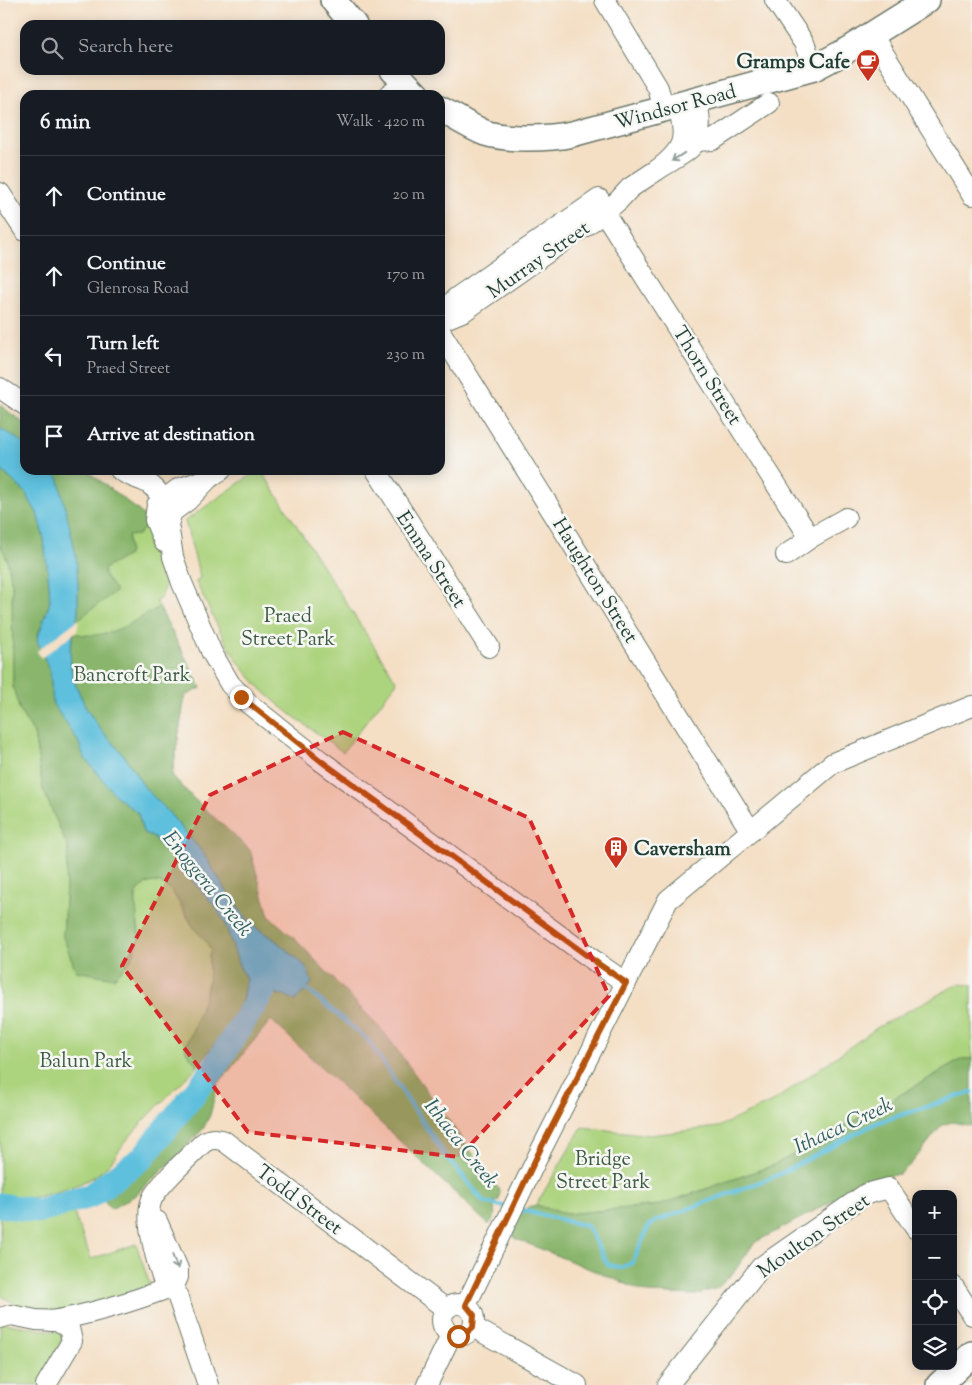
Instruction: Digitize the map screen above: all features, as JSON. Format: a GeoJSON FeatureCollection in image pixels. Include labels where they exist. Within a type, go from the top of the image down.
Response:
{"type":"FeatureCollection","features":[{"type":"Feature","properties":{"kind":"main road"},"geometry":{"type":"LineString","coordinates":[[333,0],[350,20]]}},
{"type":"Feature","properties":{"kind":"main road","name":"Windsor Road"},"geometry":{"type":"LineString","coordinates":[[445,112],[480,131],[491,134],[548,137],[579,133],[814,68],[844,52],[926,0]]}},
{"type":"Feature","properties":{"kind":"main road"},"geometry":{"type":"LineString","coordinates":[[939,1385],[972,1354]]}},
{"type":"Feature","properties":{"kind":"street"},"geometry":{"type":"LineString","coordinates":[[605,0],[658,88],[680,105],[700,126],[697,141]]}},
{"type":"Feature","properties":{"kind":"street"},"geometry":{"type":"LineString","coordinates":[[775,0],[804,43],[814,68]]}},
{"type":"Feature","properties":{"kind":"street"},"geometry":{"type":"LineString","coordinates":[[872,35],[972,195]]}},
{"type":"Feature","properties":{"kind":"street","name":"Murray Street"},"geometry":{"type":"LineString","coordinates":[[445,310],[456,298],[630,188],[689,149],[697,141],[713,140],[769,103]]}},
{"type":"Feature","properties":{"kind":"street","name":"Murray Street"},"geometry":{"type":"LineString","coordinates":[[657,170],[675,154],[682,140],[683,126],[680,105]]}},
{"type":"Feature","properties":{"kind":"street"},"geometry":{"type":"LineString","coordinates":[[0,194],[20,224]]}},
{"type":"Feature","properties":{"kind":"street","name":"Murray Street"},"geometry":{"type":"LineString","coordinates":[[445,319],[464,311],[601,206]]}},
{"type":"Feature","properties":{"kind":"street","name":"Thorn Street"},"geometry":{"type":"LineString","coordinates":[[601,206],[810,538]]}},
{"type":"Feature","properties":{"kind":"street","name":"Haughton Street"},"geometry":{"type":"LineString","coordinates":[[445,339],[750,830]]}},
{"type":"Feature","properties":{"kind":"street"},"geometry":{"type":"LineString","coordinates":[[0,388],[20,402]]}},
{"type":"Feature","properties":{"kind":"street"},"geometry":{"type":"LineString","coordinates":[[130,475],[150,485],[163,507]]}},
{"type":"Feature","properties":{"kind":"street"},"geometry":{"type":"LineString","coordinates":[[214,475],[188,501],[163,507],[155,520],[217,663],[230,684],[249,704],[321,761],[626,983]]}},
{"type":"Feature","properties":{"kind":"street","name":"Emma Street"},"geometry":{"type":"LineString","coordinates":[[379,475],[489,647]]}},
{"type":"Feature","properties":{"kind":"street"},"geometry":{"type":"LineString","coordinates":[[786,555],[810,538],[846,518]]}},
{"type":"Feature","properties":{"kind":"street"},"geometry":{"type":"LineString","coordinates":[[466,1305],[517,1198],[668,900],[750,830],[834,763],[972,706]]}},
{"type":"Feature","properties":{"kind":"street","name":"Todd Street"},"geometry":{"type":"LineString","coordinates":[[170,1287],[178,1277],[178,1269],[154,1198],[205,1142],[211,1139],[222,1140],[446,1309]]}},
{"type":"Feature","properties":{"kind":"street","name":"Moulton Street"},"geometry":{"type":"LineString","coordinates":[[668,1385],[761,1267],[866,1194],[888,1188],[912,1223]]}},
{"type":"Feature","properties":{"kind":"street"},"geometry":{"type":"LineString","coordinates":[[50,1321],[106,1310],[170,1287],[208,1385]]}},
{"type":"Feature","properties":{"kind":"street"},"geometry":{"type":"LineString","coordinates":[[957,1292],[972,1315]]}},
{"type":"Feature","properties":{"kind":"street"},"geometry":{"type":"LineString","coordinates":[[0,1302],[9,1317],[61,1322],[70,1328],[71,1344]]}},
{"type":"Feature","properties":{"kind":"street"},"geometry":{"type":"LineString","coordinates":[[455,1304],[466,1305],[474,1315],[473,1327],[464,1335],[451,1334],[444,1328],[442,1323],[443,1314],[446,1309],[455,1304]]}},
{"type":"Feature","properties":{"kind":"street"},"geometry":{"type":"LineString","coordinates":[[46,1385],[83,1328],[106,1310]]}},
{"type":"Feature","properties":{"kind":"street"},"geometry":{"type":"LineString","coordinates":[[473,1327],[577,1385]]}},
{"type":"Feature","properties":{"kind":"street"},"geometry":{"type":"LineString","coordinates":[[426,1385],[451,1334]]}},
{"type":"Feature","properties":{"kind":"highlighted area"},"geometry":{"type":"Polygon","coordinates":[[[343,732],[529,818],[609,996],[459,1157],[248,1132],[122,966],[210,795],[343,732]]]}},
{"type":"Feature","properties":{"kind":"green space"},"geometry":{"type":"Polygon","coordinates":[[[0,405],[20,420],[20,441],[0,428],[0,405]]]}},
{"type":"Feature","properties":{"kind":"green space"},"geometry":{"type":"Polygon","coordinates":[[[0,469],[25,492],[37,513],[44,539],[50,602],[37,637],[50,672],[53,704],[78,741],[85,757],[116,796],[138,813],[143,832],[154,838],[215,906],[225,923],[239,965],[246,979],[242,1001],[219,1038],[198,1066],[187,1053],[185,1046],[191,1035],[208,987],[209,954],[211,952],[208,944],[195,929],[181,904],[170,890],[164,885],[149,883],[142,886],[137,892],[135,896],[139,939],[130,961],[114,978],[76,971],[63,937],[68,848],[43,789],[34,734],[20,711],[13,687],[12,585],[7,559],[0,544],[0,469]]]}},
{"type":"Feature","properties":{"kind":"green space"},"geometry":{"type":"Polygon","coordinates":[[[54,475],[92,475],[139,511],[149,523],[138,535],[128,536],[128,555],[104,569],[104,575],[116,591],[76,621],[78,614],[78,583],[54,475]]]}},
{"type":"Feature","properties":{"kind":"green space","name":"Bancroft Park"},"geometry":{"type":"Polygon","coordinates":[[[86,475],[92,475],[139,511],[154,535],[167,578],[161,598],[156,601],[201,688],[185,696],[172,775],[70,649],[78,614],[86,475]]]}},
{"type":"Feature","properties":{"kind":"green space","name":"Praed Street Park"},"geometry":{"type":"Polygon","coordinates":[[[251,475],[264,475],[397,682],[343,752],[267,695],[238,662],[196,582],[200,577],[185,521],[251,475]]]}},
{"type":"Feature","properties":{"kind":"green space","name":"Balun Park"},"geometry":{"type":"Polygon","coordinates":[[[0,544],[7,559],[12,585],[13,687],[20,711],[34,734],[43,789],[68,848],[63,937],[114,978],[130,960],[138,945],[139,932],[136,897],[139,890],[144,885],[159,882],[169,888],[195,929],[209,944],[211,956],[211,968],[204,997],[195,1025],[185,1046],[187,1053],[198,1066],[143,1122],[102,1171],[81,1183],[67,1188],[23,1199],[0,1197],[0,544]]]}},
{"type":"Feature","properties":{"kind":"green space"},"geometry":{"type":"Polygon","coordinates":[[[159,607],[201,688],[185,696],[172,775],[193,798],[250,850],[269,916],[294,938],[384,1032],[500,1191],[499,1200],[493,1202],[495,1216],[489,1225],[271,1020],[218,1084],[210,1115],[203,1129],[164,1169],[134,1196],[111,1209],[101,1196],[138,1168],[210,1079],[260,1002],[275,994],[286,995],[302,963],[247,919],[232,900],[203,853],[164,807],[145,788],[123,754],[100,729],[86,708],[74,681],[70,649],[74,633],[97,635],[108,633],[129,624],[159,607]]]}},
{"type":"Feature","properties":{"kind":"green space","name":"Bridge Street Park"},"geometry":{"type":"Polygon","coordinates":[[[958,984],[972,985],[972,1059],[962,1059],[774,1165],[660,1205],[566,1214],[536,1205],[582,1127],[650,1135],[718,1127],[774,1101],[878,1027],[958,984]]]}},
{"type":"Feature","properties":{"kind":"green space"},"geometry":{"type":"Polygon","coordinates":[[[962,1059],[972,1059],[972,1126],[952,1122],[942,1125],[911,1164],[899,1174],[874,1179],[754,1243],[734,1272],[718,1288],[695,1295],[648,1293],[514,1238],[512,1228],[519,1215],[528,1207],[536,1205],[566,1214],[660,1205],[774,1165],[962,1059]]]}},
{"type":"Feature","properties":{"kind":"green space"},"geometry":{"type":"Polygon","coordinates":[[[90,1196],[74,1213],[91,1259],[136,1244],[150,1285],[90,1306],[61,1311],[28,1308],[8,1300],[0,1294],[0,1205],[38,1211],[90,1196]]]}},
{"type":"Feature","properties":{"kind":"green space"},"geometry":{"type":"Polygon","coordinates":[[[3,1323],[65,1333],[40,1385],[0,1385],[0,1327],[3,1323]]]}},
{"type":"Feature","properties":{"kind":"water"},"geometry":{"type":"Polygon","coordinates":[[[0,428],[20,441],[20,475],[56,475],[59,480],[76,555],[78,583],[78,614],[70,649],[71,668],[74,681],[86,708],[100,729],[123,754],[145,788],[164,807],[203,853],[232,900],[247,919],[302,963],[308,971],[312,983],[295,1001],[280,994],[268,996],[258,1005],[249,1018],[238,1008],[242,1001],[246,979],[239,965],[225,923],[215,906],[154,838],[143,832],[138,813],[116,796],[84,757],[78,741],[53,704],[50,672],[37,640],[50,602],[44,539],[37,513],[25,492],[0,469],[0,428]]]}},
{"type":"Feature","properties":{"kind":"pier"},"geometry":{"type":"Polygon","coordinates":[[[79,619],[77,631],[41,658],[37,651],[79,619]]]}},
{"type":"Feature","properties":{"kind":"waterway","name":"Ithaca Creek"},"geometry":{"type":"LineString","coordinates":[[303,986],[368,1040],[444,1154],[484,1202],[507,1207]]}},
{"type":"Feature","properties":{"kind":"waterway","name":"Enoggera Creek"},"geometry":{"type":"LineString","coordinates":[[0,1205],[38,1211],[90,1196],[142,1158],[212,1071],[264,987]]}},
{"type":"Feature","properties":{"kind":"waterway","name":"Ithaca Creek"},"geometry":{"type":"LineString","coordinates":[[517,1209],[587,1226],[608,1265],[622,1268],[633,1262],[648,1227],[656,1221],[778,1175],[876,1123],[972,1092]]}},
{"type":"Feature","properties":{"kind":"place","name":"Gramps Cafe"},"geometry":{"type":"Point","coordinates":[868,82]}},
{"type":"Feature","properties":{"kind":"place","name":"Caversham"},"geometry":{"type":"Point","coordinates":[616,869]}},
{"type":"Feature","properties":{"kind":"route"},"geometry":{"type":"LineString","coordinates":[[241,697],[321,761],[626,983],[540,1150],[466,1305],[474,1315],[473,1327],[464,1335],[458,1336]]}}]}
